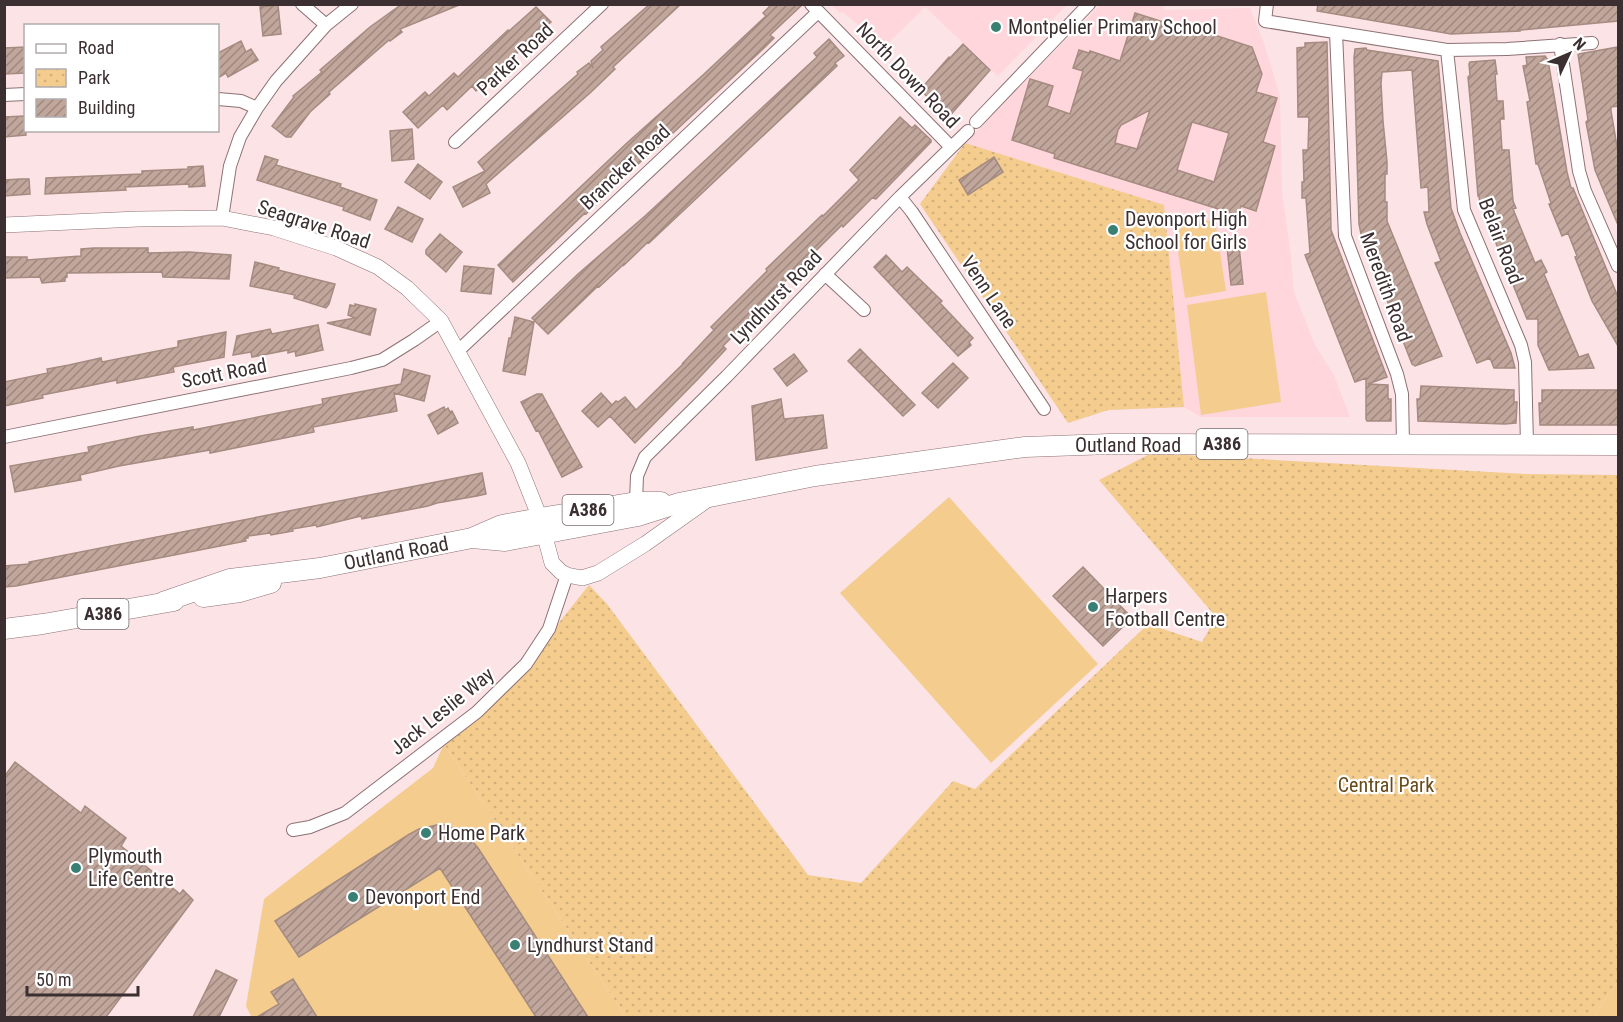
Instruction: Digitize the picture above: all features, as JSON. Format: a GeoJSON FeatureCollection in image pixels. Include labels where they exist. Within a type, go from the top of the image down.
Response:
{"type":"FeatureCollection","features":[{"type":"Feature","properties":{"kind":"main road","name":"Outland Road"},"geometry":{"type":"LineString","coordinates":[[4,629],[163,602],[230,579],[320,568],[472,538],[502,525],[542,526],[638,516],[679,503],[815,476],[1025,447],[1110,444],[1618,445]]}},
{"type":"Feature","properties":{"kind":"main road","name":"Outland Road"},"geometry":{"type":"LineString","coordinates":[[542,526],[636,502],[679,503]]}},
{"type":"Feature","properties":{"kind":"main road","name":"Outland Road"},"geometry":{"type":"LineString","coordinates":[[4,636],[43,624]]}},
{"type":"Feature","properties":{"kind":"street"},"geometry":{"type":"LineString","coordinates":[[302,4],[326,25]]}},
{"type":"Feature","properties":{"kind":"street"},"geometry":{"type":"LineString","coordinates":[[222,218],[230,166],[240,137],[257,108],[276,81],[326,25],[352,4]]}},
{"type":"Feature","properties":{"kind":"street","name":"Parker Road"},"geometry":{"type":"LineString","coordinates":[[455,142],[603,4]]}},
{"type":"Feature","properties":{"kind":"street","name":"Lyndhurst Road"},"geometry":{"type":"LineString","coordinates":[[636,502],[637,476],[645,457],[727,376],[900,197],[972,127],[1089,4]]}},
{"type":"Feature","properties":{"kind":"street"},"geometry":{"type":"LineString","coordinates":[[1267,4],[1265,21],[1447,50],[1507,49],[1592,43]]}},
{"type":"Feature","properties":{"kind":"street","name":"North Down Road"},"geometry":{"type":"LineString","coordinates":[[815,8],[951,147]]}},
{"type":"Feature","properties":{"kind":"street","name":"Brancker Road"},"geometry":{"type":"LineString","coordinates":[[458,351],[815,8]]}},
{"type":"Feature","properties":{"kind":"street","name":"Meredith Road"},"geometry":{"type":"LineString","coordinates":[[1336,33],[1345,236],[1397,374],[1402,394],[1403,444]]}},
{"type":"Feature","properties":{"kind":"street"},"geometry":{"type":"LineString","coordinates":[[1560,44],[1579,171],[1618,266]]}},
{"type":"Feature","properties":{"kind":"street","name":"Belair Road"},"geometry":{"type":"LineString","coordinates":[[1447,50],[1464,210],[1521,345],[1525,362],[1527,445]]}},
{"type":"Feature","properties":{"kind":"street"},"geometry":{"type":"LineString","coordinates":[[4,95],[24,94]]}},
{"type":"Feature","properties":{"kind":"street"},"geometry":{"type":"LineString","coordinates":[[219,99],[241,101],[257,108]]}},
{"type":"Feature","properties":{"kind":"street","name":"Venn Lane"},"geometry":{"type":"LineString","coordinates":[[900,197],[1044,409]]}},
{"type":"Feature","properties":{"kind":"street","name":"Seagrave Road"},"geometry":{"type":"LineString","coordinates":[[4,225],[222,218],[274,228],[336,248],[378,267],[407,288],[441,321],[518,463],[542,526],[552,563],[567,575]]}},
{"type":"Feature","properties":{"kind":"street"},"geometry":{"type":"LineString","coordinates":[[825,274],[864,310]]}},
{"type":"Feature","properties":{"kind":"street","name":"Scott Road"},"geometry":{"type":"LineString","coordinates":[[4,437],[382,360],[441,321]]}},
{"type":"Feature","properties":{"kind":"street"},"geometry":{"type":"LineString","coordinates":[[567,575],[582,578],[598,573],[645,544],[711,497]]}},
{"type":"Feature","properties":{"kind":"street","name":"Jack Leslie Way"},"geometry":{"type":"LineString","coordinates":[[293,830],[310,827],[345,813],[477,712],[526,664],[549,629],[567,575]]}},
{"type":"Feature","properties":{"kind":"shaded area","name":"Montpelier Primary School"},"geometry":{"type":"Polygon","coordinates":[[[831,5],[1067,5],[998,76],[925,7],[884,47],[843,12],[840,13],[831,5]]]}},
{"type":"Feature","properties":{"kind":"shaded area","name":"Devonport High School for Girls"},"geometry":{"type":"Polygon","coordinates":[[[1100,5],[1163,5],[1164,10],[1250,8],[1264,43],[1280,96],[1282,191],[1294,292],[1315,345],[1334,375],[1350,417],[1201,417],[1184,407],[1108,410],[1068,423],[920,204],[965,143],[1100,5]]]}},
{"type":"Feature","properties":{"kind":"green space"},"geometry":{"type":"Polygon","coordinates":[[[965,143],[1164,205],[1184,407],[1108,410],[1068,423],[920,204],[965,143]]]}},
{"type":"Feature","properties":{"kind":"green space"},"geometry":{"type":"Polygon","coordinates":[[[1215,220],[1226,291],[1185,298],[1174,225],[1215,220]]]}},
{"type":"Feature","properties":{"kind":"green space"},"geometry":{"type":"Polygon","coordinates":[[[1266,292],[1281,402],[1201,415],[1187,305],[1266,292]]]}},
{"type":"Feature","properties":{"kind":"green space","name":"Central Park"},"geometry":{"type":"Polygon","coordinates":[[[1167,454],[1526,474],[1618,475],[1618,981],[1593,1017],[626,1017],[444,744],[495,703],[589,585],[607,604],[808,875],[861,883],[953,781],[975,789],[1148,624],[1202,642],[1216,617],[1099,480],[1148,455],[1167,454]]]}},
{"type":"Feature","properties":{"kind":"green space"},"geometry":{"type":"Polygon","coordinates":[[[949,497],[1098,664],[991,763],[840,593],[949,497]]]}},
{"type":"Feature","properties":{"kind":"green space","name":"Home Park"},"geometry":{"type":"Polygon","coordinates":[[[444,744],[626,1017],[252,1018],[246,1006],[264,899],[433,768],[444,744]]]}},
{"type":"Feature","properties":{"kind":"green space"},"geometry":{"type":"Polygon","coordinates":[[[1618,981],[1618,1017],[1593,1017],[1618,981]]]}},
{"type":"Feature","properties":{"kind":"building"},"geometry":{"type":"Polygon","coordinates":[[[402,4],[459,5],[400,29],[402,32],[389,40],[329,92],[330,94],[310,112],[291,137],[286,137],[272,126],[293,96],[322,72],[320,70],[370,27],[402,4]]]}},
{"type":"Feature","properties":{"kind":"building"},"geometry":{"type":"Polygon","coordinates":[[[650,4],[681,4],[613,67],[615,69],[590,93],[486,184],[490,193],[463,207],[453,187],[485,171],[478,162],[578,74],[577,72],[589,63],[593,68],[591,61],[603,50],[601,47],[650,4]]]}},
{"type":"Feature","properties":{"kind":"building"},"geometry":{"type":"Polygon","coordinates":[[[772,4],[803,4],[770,35],[774,38],[763,49],[513,282],[498,265],[766,16],[763,13],[772,4]]]}},
{"type":"Feature","properties":{"kind":"building"},"geometry":{"type":"Polygon","coordinates":[[[1318,4],[1474,4],[1474,6],[1618,4],[1618,21],[1520,31],[1451,34],[1317,11],[1318,4]]]}},
{"type":"Feature","properties":{"kind":"building"},"geometry":{"type":"Polygon","coordinates":[[[278,5],[281,34],[263,36],[260,7],[278,5]]]}},
{"type":"Feature","properties":{"kind":"building"},"geometry":{"type":"Polygon","coordinates":[[[536,7],[551,22],[476,91],[472,86],[447,110],[443,105],[418,128],[403,112],[425,92],[429,96],[454,73],[458,77],[536,7]]]}},
{"type":"Feature","properties":{"kind":"building"},"geometry":{"type":"Polygon","coordinates":[[[1135,13],[1179,27],[1180,24],[1252,47],[1262,74],[1256,92],[1277,98],[1263,142],[1275,146],[1256,211],[1241,206],[1238,215],[1054,158],[1055,154],[1012,140],[1030,79],[1053,86],[1047,106],[1070,114],[1083,71],[1073,68],[1079,50],[1089,53],[1090,51],[1120,61],[1135,13]],[[1150,110],[1121,125],[1115,143],[1137,149],[1150,110]],[[1192,122],[1177,170],[1214,182],[1229,133],[1192,122]]]}},
{"type":"Feature","properties":{"kind":"building"},"geometry":{"type":"Polygon","coordinates":[[[829,39],[844,56],[835,63],[837,66],[649,243],[598,286],[548,334],[532,318],[817,57],[814,53],[829,39]]]}},
{"type":"Feature","properties":{"kind":"building"},"geometry":{"type":"Polygon","coordinates":[[[241,41],[246,52],[251,49],[258,60],[228,77],[226,73],[219,77],[219,52],[241,41]]]}},
{"type":"Feature","properties":{"kind":"building"},"geometry":{"type":"Polygon","coordinates":[[[1327,42],[1331,230],[1387,377],[1368,384],[1388,385],[1388,399],[1391,399],[1391,421],[1367,421],[1366,378],[1355,382],[1305,255],[1310,253],[1306,198],[1302,198],[1302,182],[1304,182],[1303,150],[1308,150],[1309,117],[1298,117],[1297,48],[1305,47],[1305,43],[1327,42]]]}},
{"type":"Feature","properties":{"kind":"building"},"geometry":{"type":"Polygon","coordinates":[[[963,44],[990,70],[945,120],[929,104],[932,101],[920,90],[963,44]]]}},
{"type":"Feature","properties":{"kind":"building"},"geometry":{"type":"Polygon","coordinates":[[[24,47],[24,73],[4,74],[4,48],[24,47]]]}},
{"type":"Feature","properties":{"kind":"building"},"geometry":{"type":"Polygon","coordinates":[[[1618,47],[1618,106],[1611,107],[1611,111],[1618,152],[1618,225],[1595,170],[1586,122],[1588,120],[1578,54],[1618,47]]]}},
{"type":"Feature","properties":{"kind":"building"},"geometry":{"type":"Polygon","coordinates":[[[1366,48],[1438,61],[1451,208],[1511,353],[1515,368],[1494,368],[1490,358],[1477,363],[1435,263],[1441,261],[1424,212],[1429,212],[1428,187],[1421,188],[1412,70],[1382,72],[1381,83],[1387,162],[1385,202],[1387,202],[1387,221],[1442,356],[1415,366],[1412,364],[1359,224],[1354,58],[1355,49],[1366,48]]]}},
{"type":"Feature","properties":{"kind":"building"},"geometry":{"type":"Polygon","coordinates":[[[1545,56],[1548,60],[1571,188],[1573,188],[1618,297],[1618,346],[1592,301],[1568,233],[1562,236],[1549,204],[1551,203],[1538,164],[1536,164],[1527,102],[1530,101],[1523,66],[1527,65],[1526,57],[1545,56]]]}},
{"type":"Feature","properties":{"kind":"building"},"geometry":{"type":"Polygon","coordinates":[[[1495,60],[1497,101],[1503,101],[1504,119],[1500,119],[1502,150],[1509,150],[1513,201],[1516,208],[1513,209],[1535,263],[1541,260],[1547,272],[1544,274],[1579,357],[1588,354],[1594,368],[1549,370],[1538,345],[1538,319],[1527,319],[1480,204],[1468,77],[1470,75],[1469,64],[1470,62],[1495,60]]]}},
{"type":"Feature","properties":{"kind":"building"},"geometry":{"type":"Polygon","coordinates":[[[24,116],[26,135],[4,137],[4,117],[24,116]]]}},
{"type":"Feature","properties":{"kind":"building"},"geometry":{"type":"Polygon","coordinates":[[[900,117],[912,128],[915,125],[931,142],[876,199],[872,198],[843,227],[842,225],[776,290],[777,292],[723,346],[726,349],[635,443],[610,416],[598,427],[582,411],[601,393],[612,405],[625,397],[636,410],[684,363],[714,330],[711,327],[767,271],[766,269],[859,180],[850,170],[900,117]]]}},
{"type":"Feature","properties":{"kind":"building"},"geometry":{"type":"Polygon","coordinates":[[[412,129],[414,159],[392,161],[390,131],[412,129]]]}},
{"type":"Feature","properties":{"kind":"building"},"geometry":{"type":"Polygon","coordinates":[[[265,156],[278,160],[276,165],[341,184],[340,187],[377,200],[370,220],[343,210],[344,207],[257,180],[265,156]]]}},
{"type":"Feature","properties":{"kind":"building"},"geometry":{"type":"Polygon","coordinates":[[[994,157],[1003,172],[968,195],[959,180],[994,157]]]}},
{"type":"Feature","properties":{"kind":"building"},"geometry":{"type":"Polygon","coordinates":[[[418,164],[442,182],[430,199],[405,182],[418,164]]]}},
{"type":"Feature","properties":{"kind":"building"},"geometry":{"type":"Polygon","coordinates":[[[203,166],[205,186],[189,187],[189,184],[125,187],[126,190],[45,194],[46,178],[142,174],[142,171],[203,166]]]}},
{"type":"Feature","properties":{"kind":"building"},"geometry":{"type":"Polygon","coordinates":[[[29,179],[30,194],[4,196],[4,180],[29,179]]]}},
{"type":"Feature","properties":{"kind":"building"},"geometry":{"type":"Polygon","coordinates":[[[398,207],[423,219],[412,242],[385,229],[398,207]]]}},
{"type":"Feature","properties":{"kind":"building"},"geometry":{"type":"Polygon","coordinates":[[[440,234],[462,252],[446,272],[426,254],[426,250],[440,234]]]}},
{"type":"Feature","properties":{"kind":"building"},"geometry":{"type":"Polygon","coordinates":[[[1239,246],[1243,284],[1231,285],[1227,247],[1239,246]]]}},
{"type":"Feature","properties":{"kind":"building"},"geometry":{"type":"Polygon","coordinates":[[[148,248],[148,253],[189,252],[231,255],[229,279],[163,277],[162,272],[67,273],[65,281],[42,283],[40,277],[4,278],[4,257],[27,257],[27,260],[81,256],[81,249],[148,248]]]}},
{"type":"Feature","properties":{"kind":"building"},"geometry":{"type":"Polygon","coordinates":[[[886,255],[902,272],[907,267],[942,301],[940,303],[973,338],[969,342],[971,345],[958,356],[874,267],[886,255]]]}},
{"type":"Feature","properties":{"kind":"building"},"geometry":{"type":"Polygon","coordinates":[[[255,262],[335,284],[329,304],[326,308],[294,298],[295,295],[250,286],[255,262]]]}},
{"type":"Feature","properties":{"kind":"building"},"geometry":{"type":"Polygon","coordinates":[[[464,266],[494,269],[491,294],[461,291],[464,266]]]}},
{"type":"Feature","properties":{"kind":"building"},"geometry":{"type":"Polygon","coordinates":[[[355,304],[376,309],[370,335],[327,323],[355,318],[348,315],[350,305],[355,306],[355,304]]]}},
{"type":"Feature","properties":{"kind":"building"},"geometry":{"type":"Polygon","coordinates":[[[515,317],[534,322],[525,375],[503,371],[515,317]]]}},
{"type":"Feature","properties":{"kind":"building"},"geometry":{"type":"Polygon","coordinates":[[[318,325],[323,350],[296,356],[295,351],[288,353],[288,350],[252,357],[251,352],[233,355],[237,336],[270,329],[272,334],[318,325]]]}},
{"type":"Feature","properties":{"kind":"building"},"geometry":{"type":"Polygon","coordinates":[[[226,332],[224,357],[173,367],[174,372],[117,383],[117,380],[42,395],[43,398],[4,406],[4,382],[48,373],[47,369],[101,358],[102,362],[178,347],[178,341],[226,332]]]}},
{"type":"Feature","properties":{"kind":"building"},"geometry":{"type":"Polygon","coordinates":[[[860,349],[915,405],[903,416],[848,361],[860,349]]]}},
{"type":"Feature","properties":{"kind":"building"},"geometry":{"type":"Polygon","coordinates":[[[794,354],[807,371],[787,386],[774,369],[794,354]]]}},
{"type":"Feature","properties":{"kind":"building"},"geometry":{"type":"Polygon","coordinates":[[[953,363],[968,378],[938,408],[922,393],[953,363]]]}},
{"type":"Feature","properties":{"kind":"building"},"geometry":{"type":"Polygon","coordinates":[[[404,369],[430,376],[424,401],[394,393],[397,411],[313,427],[314,432],[210,453],[210,450],[119,466],[80,475],[81,480],[15,492],[10,466],[89,452],[88,447],[140,436],[193,427],[193,430],[323,404],[322,399],[401,384],[404,369]]]}},
{"type":"Feature","properties":{"kind":"building"},"geometry":{"type":"Polygon","coordinates":[[[1421,386],[1514,390],[1514,402],[1517,402],[1516,423],[1418,421],[1417,399],[1420,399],[1421,386]]]}},
{"type":"Feature","properties":{"kind":"building"},"geometry":{"type":"Polygon","coordinates":[[[1542,390],[1618,390],[1618,425],[1540,425],[1539,403],[1542,403],[1542,390]]]}},
{"type":"Feature","properties":{"kind":"building"},"geometry":{"type":"Polygon","coordinates":[[[542,394],[582,467],[562,477],[521,402],[542,394]]]}},
{"type":"Feature","properties":{"kind":"building"},"geometry":{"type":"Polygon","coordinates":[[[781,399],[784,419],[823,415],[827,448],[756,460],[752,406],[781,399]]]}},
{"type":"Feature","properties":{"kind":"building"},"geometry":{"type":"Polygon","coordinates":[[[444,407],[445,410],[448,408],[450,412],[452,411],[458,423],[438,434],[428,415],[444,407]]]}},
{"type":"Feature","properties":{"kind":"building"},"geometry":{"type":"Polygon","coordinates":[[[482,473],[486,494],[362,519],[361,516],[317,527],[316,525],[271,535],[270,533],[248,536],[245,538],[246,541],[4,587],[4,566],[29,564],[29,562],[482,473]]]}},
{"type":"Feature","properties":{"kind":"building","name":"Harpers Football Centre"},"geometry":{"type":"Polygon","coordinates":[[[1083,567],[1132,618],[1103,646],[1053,596],[1083,567]]]}},
{"type":"Feature","properties":{"kind":"building","name":"Plymouth Life Centre"},"geometry":{"type":"Polygon","coordinates":[[[15,762],[81,813],[85,806],[126,838],[121,846],[180,894],[183,890],[193,900],[106,1017],[4,1017],[4,777],[15,762]]]}},
{"type":"Feature","properties":{"kind":"building"},"geometry":{"type":"Polygon","coordinates":[[[441,824],[458,830],[478,848],[588,1017],[536,1017],[440,868],[299,957],[275,921],[408,835],[419,829],[441,824]]]}},
{"type":"Feature","properties":{"kind":"building"},"geometry":{"type":"Polygon","coordinates":[[[216,970],[237,980],[219,1017],[193,1017],[216,970]]]}},
{"type":"Feature","properties":{"kind":"building"},"geometry":{"type":"Polygon","coordinates":[[[293,979],[317,1017],[257,1017],[279,1004],[271,992],[293,979]]]}},
{"type":"Feature","properties":{"kind":"place","name":"Montpelier Primary School"},"geometry":{"type":"Point","coordinates":[996,27]}},
{"type":"Feature","properties":{"kind":"place","name":"Devonport High School for Girls"},"geometry":{"type":"Point","coordinates":[1113,230]}},
{"type":"Feature","properties":{"kind":"place","name":"Harpers Football Centre"},"geometry":{"type":"Point","coordinates":[1093,607]}},
{"type":"Feature","properties":{"kind":"place","name":"Home Park"},"geometry":{"type":"Point","coordinates":[426,833]}},
{"type":"Feature","properties":{"kind":"place","name":"Plymouth Life Centre"},"geometry":{"type":"Point","coordinates":[76,868]}},
{"type":"Feature","properties":{"kind":"place","name":"Devonport End"},"geometry":{"type":"Point","coordinates":[353,897]}},
{"type":"Feature","properties":{"kind":"place","name":"Lyndhurst Stand"},"geometry":{"type":"Point","coordinates":[515,945]}}]}
